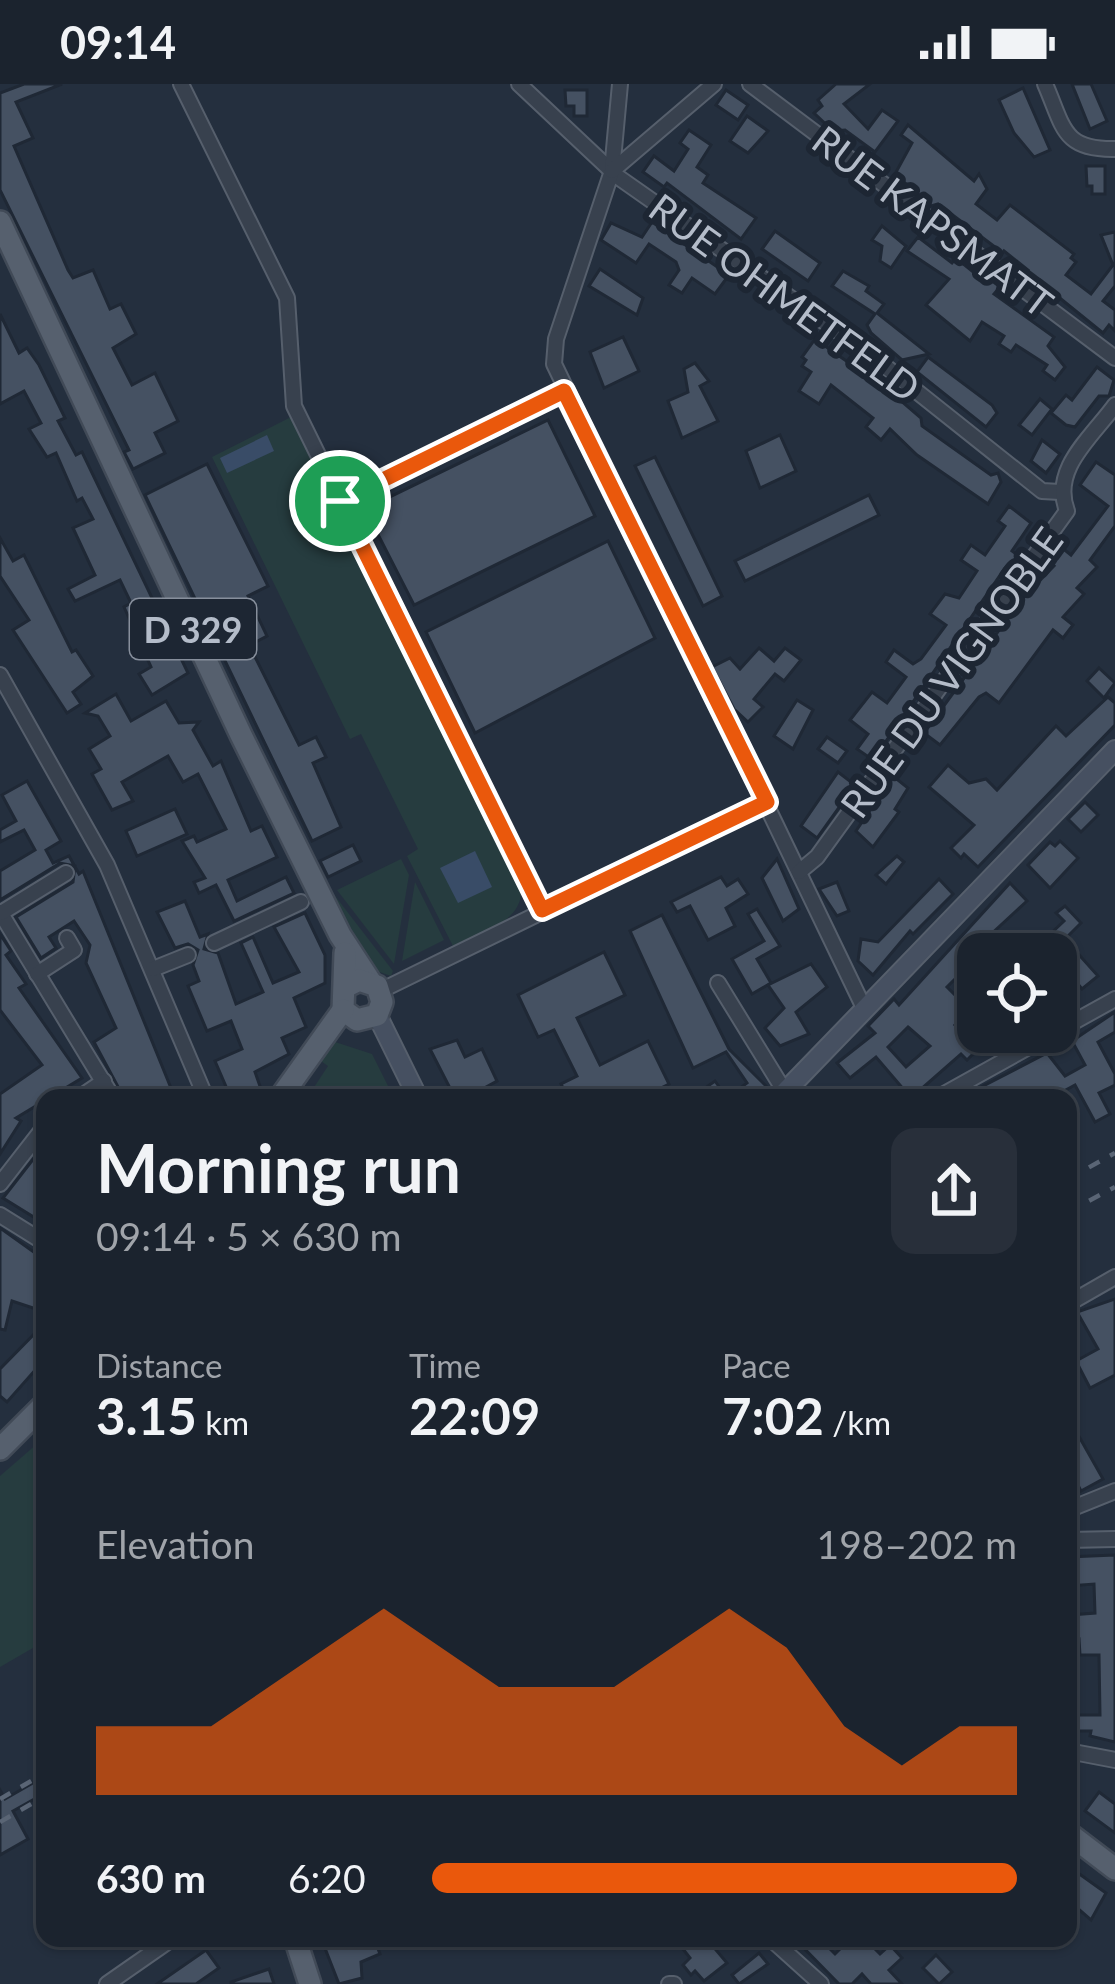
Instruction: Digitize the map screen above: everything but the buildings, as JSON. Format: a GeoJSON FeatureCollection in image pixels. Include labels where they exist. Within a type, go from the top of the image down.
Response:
{"type":"FeatureCollection","features":[{"type":"Feature","properties":{"kind":"main road","name":"D 329"},"geometry":{"type":"LineString","coordinates":[[0,222],[340,935],[375,986]]}},
{"type":"Feature","properties":{"kind":"main road","name":"D 329"},"geometry":{"type":"LineString","coordinates":[[340,935],[348,967],[344,998]]}},
{"type":"Feature","properties":{"kind":"main road"},"geometry":{"type":"LineString","coordinates":[[286,1089],[344,998],[375,986],[377,1015],[357,1020],[344,998]]}},
{"type":"Feature","properties":{"kind":"main road"},"geometry":{"type":"LineString","coordinates":[[0,1449],[36,1415]]}},
{"type":"Feature","properties":{"kind":"main road"},"geometry":{"type":"LineString","coordinates":[[1077,1840],[1115,1869]]}},
{"type":"Feature","properties":{"kind":"main road"},"geometry":{"type":"LineString","coordinates":[[298,1947],[310,1984]]}},
{"type":"Feature","properties":{"kind":"street"},"geometry":{"type":"LineString","coordinates":[[181,84],[287,298],[291,397],[542,910]]}},
{"type":"Feature","properties":{"kind":"street","name":"RUE OHMETFELD"},"geometry":{"type":"LineString","coordinates":[[520,84],[612,171],[866,351],[1042,491],[1060,492]]}},
{"type":"Feature","properties":{"kind":"street"},"geometry":{"type":"LineString","coordinates":[[620,84],[612,171],[556,339],[554,364],[865,1010]]}},
{"type":"Feature","properties":{"kind":"street"},"geometry":{"type":"LineString","coordinates":[[612,171],[714,84]]}},
{"type":"Feature","properties":{"kind":"street","name":"RUE KAPSMATT"},"geometry":{"type":"LineString","coordinates":[[750,84],[1115,358]]}},
{"type":"Feature","properties":{"kind":"street"},"geometry":{"type":"LineString","coordinates":[[1045,84],[1069,139],[1085,150],[1115,149]]}},
{"type":"Feature","properties":{"kind":"street"},"geometry":{"type":"LineString","coordinates":[[340,501],[564,391]]}},
{"type":"Feature","properties":{"kind":"street","name":"RUE DU VIGNOBLE"},"geometry":{"type":"LineString","coordinates":[[799,872],[817,857],[1067,511],[1060,492],[1062,475],[1115,405]]}},
{"type":"Feature","properties":{"kind":"street"},"geometry":{"type":"LineString","coordinates":[[0,675],[106,865],[202,1089]]}},
{"type":"Feature","properties":{"kind":"street"},"geometry":{"type":"LineString","coordinates":[[788,1089],[1115,750]]}},
{"type":"Feature","properties":{"kind":"street"},"geometry":{"type":"LineString","coordinates":[[375,986],[767,802]]}},
{"type":"Feature","properties":{"kind":"street"},"geometry":{"type":"LineString","coordinates":[[66,873],[1,913],[108,1089]]}},
{"type":"Feature","properties":{"kind":"street"},"geometry":{"type":"LineString","coordinates":[[214,944],[301,902]]}},
{"type":"Feature","properties":{"kind":"street"},"geometry":{"type":"LineString","coordinates":[[37,974],[74,950],[67,938]]}},
{"type":"Feature","properties":{"kind":"street"},"geometry":{"type":"LineString","coordinates":[[153,969],[188,955]]}},
{"type":"Feature","properties":{"kind":"street"},"geometry":{"type":"LineString","coordinates":[[718,982],[779,1089]]}},
{"type":"Feature","properties":{"kind":"street"},"geometry":{"type":"LineString","coordinates":[[953,1089],[1115,999]]}},
{"type":"Feature","properties":{"kind":"street"},"geometry":{"type":"LineString","coordinates":[[377,1015],[414,1089]]}},
{"type":"Feature","properties":{"kind":"street"},"geometry":{"type":"LineString","coordinates":[[92,1089],[104,1081]]}},
{"type":"Feature","properties":{"kind":"street"},"geometry":{"type":"LineString","coordinates":[[0,1184],[36,1138]]}},
{"type":"Feature","properties":{"kind":"street"},"geometry":{"type":"LineString","coordinates":[[0,1215],[36,1237]]}},
{"type":"Feature","properties":{"kind":"street"},"geometry":{"type":"LineString","coordinates":[[1077,1299],[1115,1277]]}},
{"type":"Feature","properties":{"kind":"street"},"geometry":{"type":"LineString","coordinates":[[1077,1506],[1115,1491]]}},
{"type":"Feature","properties":{"kind":"street"},"geometry":{"type":"LineString","coordinates":[[1077,1540],[1115,1539]]}},
{"type":"Feature","properties":{"kind":"street"},"geometry":{"type":"LineString","coordinates":[[1077,1753],[1115,1760]]}},
{"type":"Feature","properties":{"kind":"street"},"geometry":{"type":"LineString","coordinates":[[109,1983],[160,1947]]}},
{"type":"Feature","properties":{"kind":"street"},"geometry":{"type":"LineString","coordinates":[[780,1947],[820,1984]]}},
{"type":"Feature","properties":{"kind":"green space"},"geometry":{"type":"Polygon","coordinates":[[[291,417],[520,880],[518,906],[511,915],[453,946],[407,856],[418,849],[361,734],[350,739],[212,457],[291,417]]]}},
{"type":"Feature","properties":{"kind":"green space"},"geometry":{"type":"Polygon","coordinates":[[[401,859],[409,875],[394,964],[337,890],[401,859]]]}},
{"type":"Feature","properties":{"kind":"green space"},"geometry":{"type":"Polygon","coordinates":[[[415,882],[444,940],[402,961],[415,882]]]}},
{"type":"Feature","properties":{"kind":"green space"},"geometry":{"type":"Polygon","coordinates":[[[332,892],[393,971],[391,976],[368,968],[332,892]]]}},
{"type":"Feature","properties":{"kind":"green space"},"geometry":{"type":"Polygon","coordinates":[[[329,1040],[372,1054],[390,1089],[313,1089],[328,1066],[318,1059],[329,1040]]]}},
{"type":"Feature","properties":{"kind":"green space"},"geometry":{"type":"Polygon","coordinates":[[[36,1445],[36,1646],[0,1667],[0,1476],[36,1445]]]}},
{"type":"Feature","properties":{"kind":"water"},"geometry":{"type":"Polygon","coordinates":[[[267,435],[274,451],[227,473],[220,458],[267,435]]]}},
{"type":"Feature","properties":{"kind":"water"},"geometry":{"type":"Polygon","coordinates":[[[475,851],[492,887],[458,903],[440,868],[475,851]]]}},
{"type":"Feature","properties":{"kind":"railway"},"geometry":{"type":"LineString","coordinates":[[1077,1174],[1115,1153]]}},
{"type":"Feature","properties":{"kind":"railway"},"geometry":{"type":"LineString","coordinates":[[1077,1207],[1115,1187]]}},
{"type":"Feature","properties":{"kind":"railway"},"geometry":{"type":"LineString","coordinates":[[0,1799],[36,1778]]}},
{"type":"Feature","properties":{"kind":"railway"},"geometry":{"type":"LineString","coordinates":[[0,1822],[36,1801]]}},
{"type":"Feature","properties":{"kind":"route"},"geometry":{"type":"LineString","coordinates":[[564,391],[767,802],[542,910],[340,501],[564,391]]}}]}
